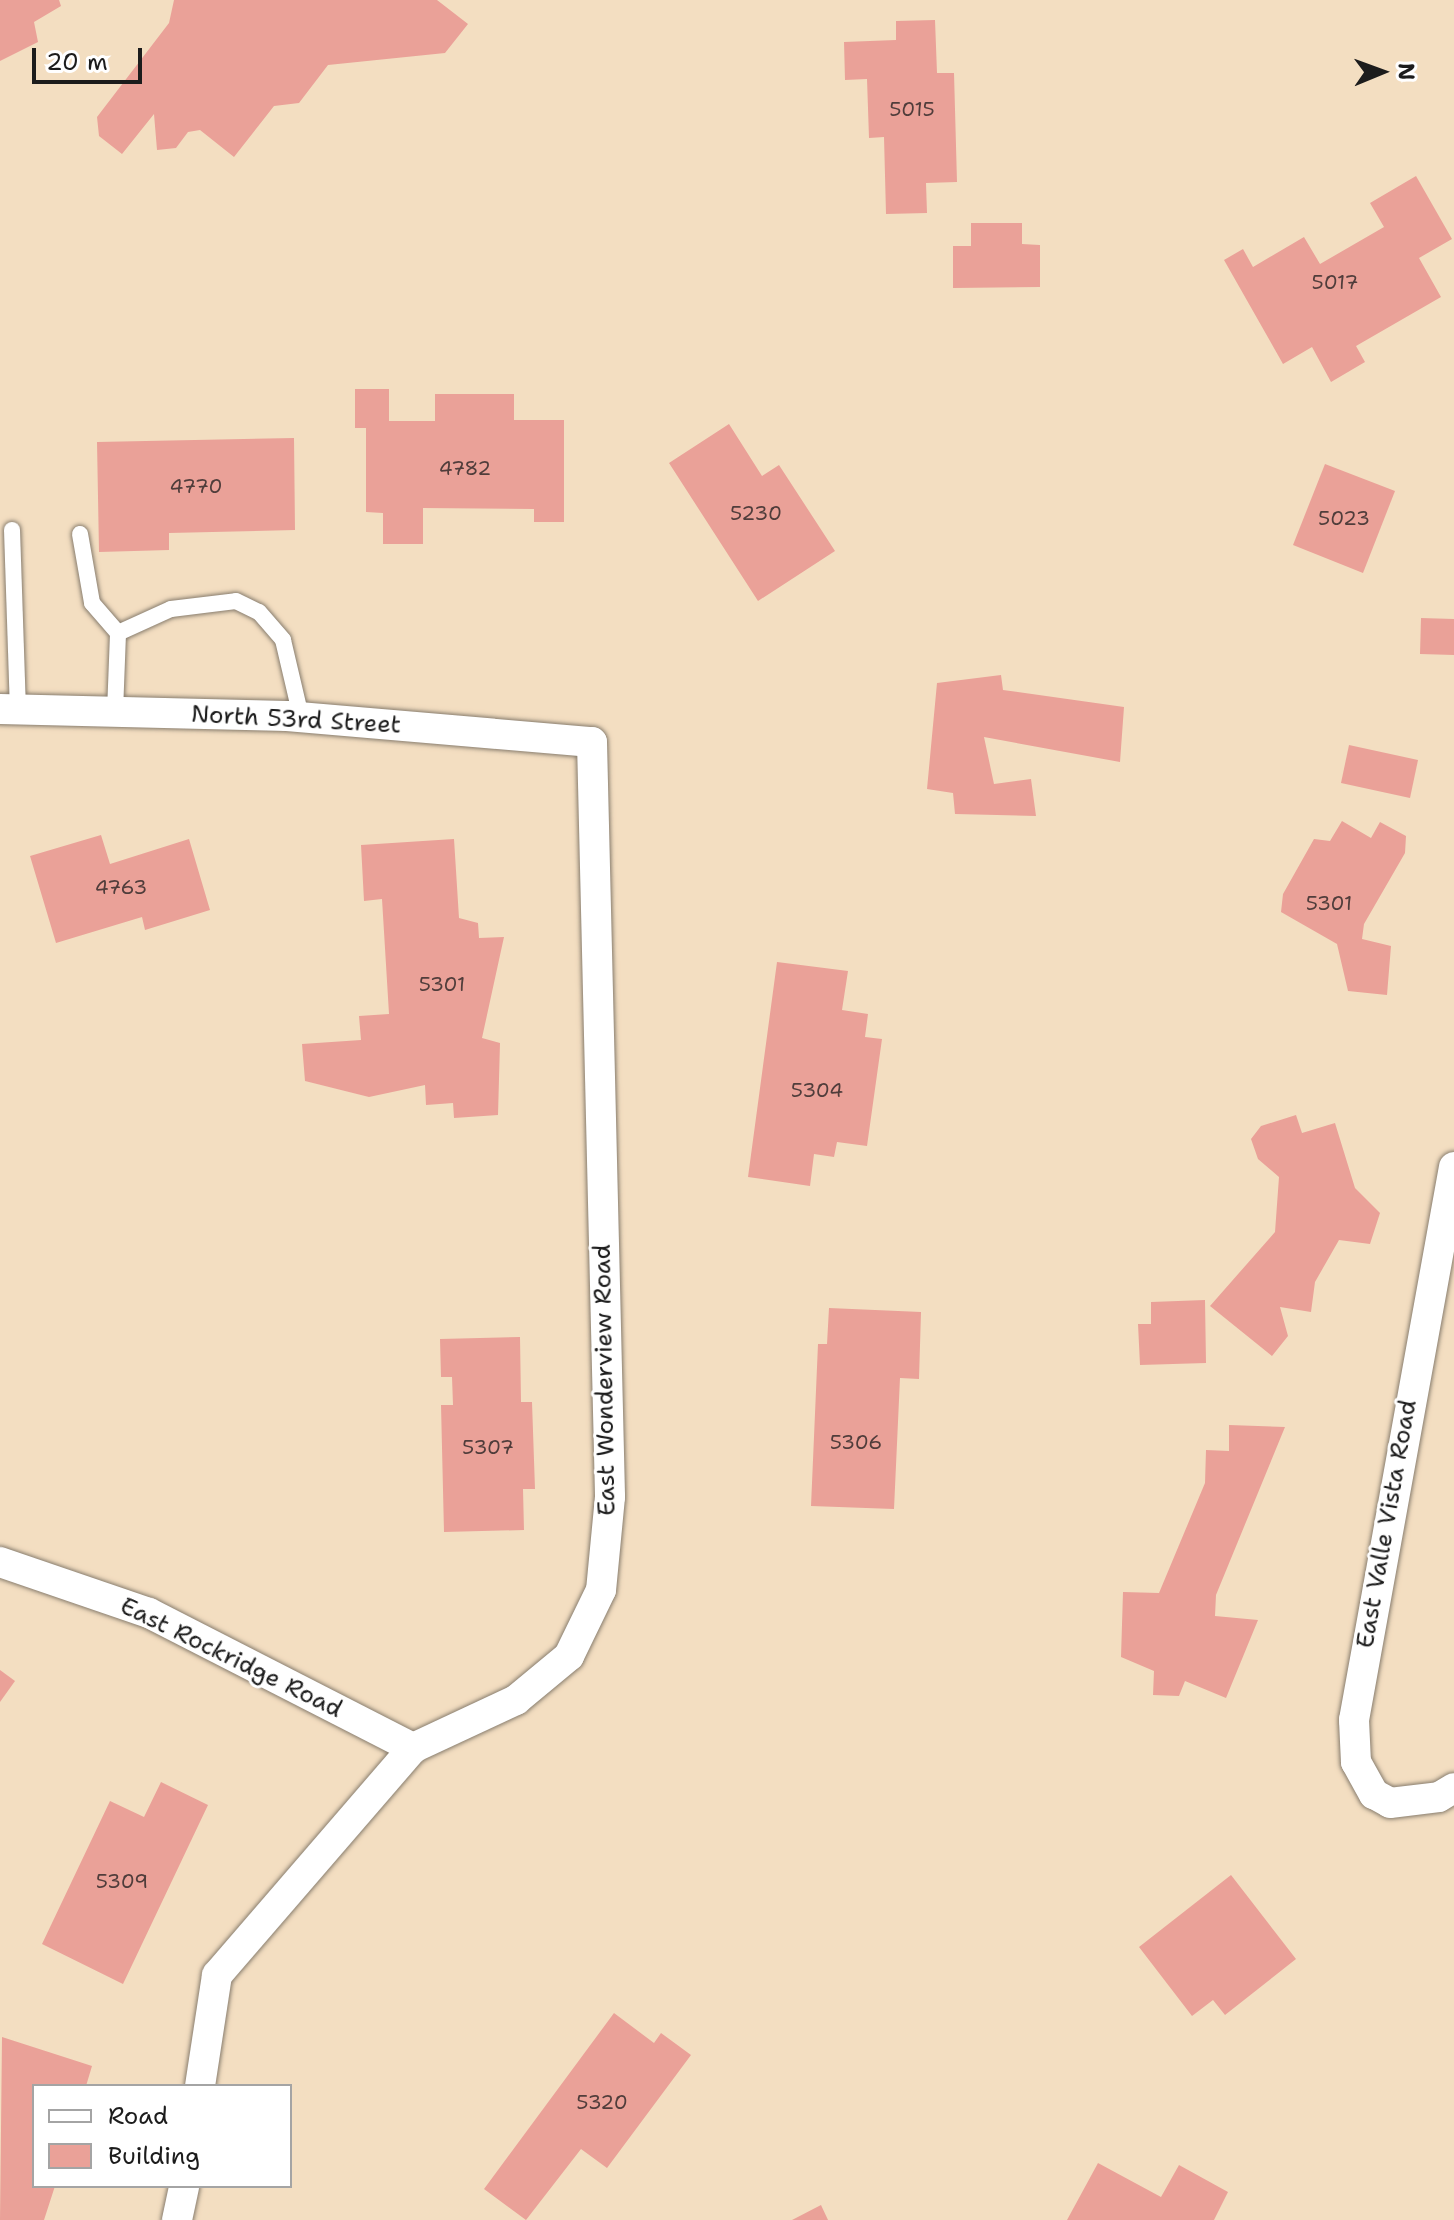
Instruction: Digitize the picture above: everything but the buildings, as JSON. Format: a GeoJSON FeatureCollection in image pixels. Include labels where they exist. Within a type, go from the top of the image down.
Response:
{"type":"FeatureCollection","features":[{"type":"Feature","properties":{"kind":"street","name":"North 53rd Street"},"geometry":{"type":"LineString","coordinates":[[9,709],[301,717],[592,742]]}},
{"type":"Feature","properties":{"kind":"street","name":"East Wonderview Road"},"geometry":{"type":"LineString","coordinates":[[200,2084],[217,1975],[413,1748],[516,1700],[559,1665],[601,1590],[610,1497],[592,742]]}},
{"type":"Feature","properties":{"kind":"street","name":"East Valle Vista Road"},"geometry":{"type":"LineString","coordinates":[[1454,1167],[1354,1720],[1356,1762],[1374,1794],[1390,1803],[1439,1797],[1454,1788]]}},
{"type":"Feature","properties":{"kind":"street","name":"East Rockridge Road"},"geometry":{"type":"LineString","coordinates":[[0,1562],[149,1613],[413,1748]]}},
{"type":"Feature","properties":{"kind":"street"},"geometry":{"type":"LineString","coordinates":[[177,2220],[184,2188]]}},
{"type":"Feature","properties":{"kind":"lane"},"geometry":{"type":"LineString","coordinates":[[9,709],[12,530]]}},
{"type":"Feature","properties":{"kind":"lane"},"geometry":{"type":"LineString","coordinates":[[80,534],[92,603],[118,633],[115,712]]}},
{"type":"Feature","properties":{"kind":"lane"},"geometry":{"type":"LineString","coordinates":[[118,633],[206,601],[236,601],[259,612],[283,640],[301,717]]}}]}
